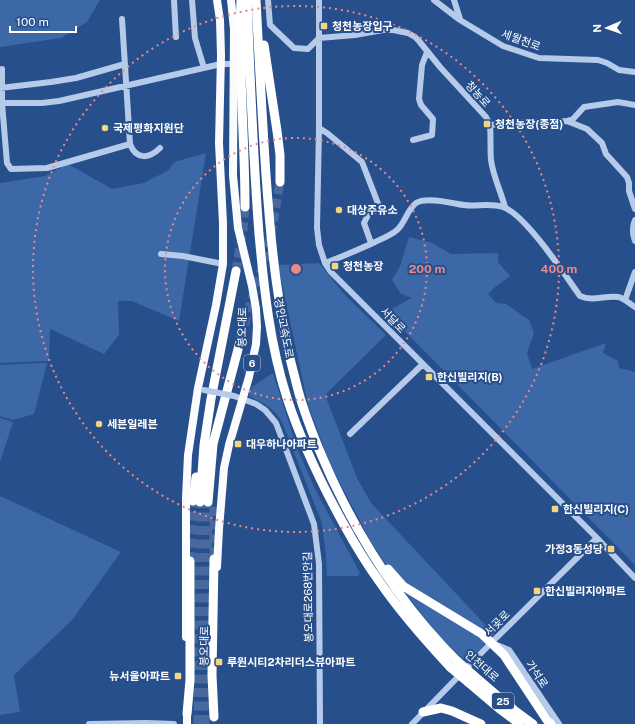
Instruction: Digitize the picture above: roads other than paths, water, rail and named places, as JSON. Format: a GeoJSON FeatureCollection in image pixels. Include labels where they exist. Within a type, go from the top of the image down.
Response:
{"type":"FeatureCollection","features":[{"type":"Feature","properties":{"kind":"highway"},"geometry":{"type":"LineString","coordinates":[[234,0],[241,68],[245,171],[244,207]]}},
{"type":"Feature","properties":{"kind":"highway","name":"경인고속도로"},"geometry":{"type":"LineString","coordinates":[[247,0],[255,184],[263,279],[269,319],[287,397],[303,440],[326,491],[361,554],[379,581],[416,623]]}},
{"type":"Feature","properties":{"kind":"highway","name":"경인고속도로"},"geometry":{"type":"LineString","coordinates":[[256,0],[270,235],[275,279],[286,340],[297,388],[326,466],[366,545],[416,623]]}},
{"type":"Feature","properties":{"kind":"highway"},"geometry":{"type":"LineString","coordinates":[[261,0],[264,48],[280,155],[280,182]]}},
{"type":"Feature","properties":{"kind":"highway","name":"봉오대로"},"geometry":{"type":"LineString","coordinates":[[236,271],[211,399],[204,445],[204,501],[213,444],[241,338]]}},
{"type":"Feature","properties":{"kind":"highway"},"geometry":{"type":"LineString","coordinates":[[366,545],[403,586],[482,634],[492,643],[504,655],[550,724]]}},
{"type":"Feature","properties":{"kind":"highway"},"geometry":{"type":"LineString","coordinates":[[214,559],[212,675],[214,720]]}},
{"type":"Feature","properties":{"kind":"highway"},"geometry":{"type":"LineString","coordinates":[[187,714],[190,680],[190,560]]}},
{"type":"Feature","properties":{"kind":"highway","name":"인천대로"},"geometry":{"type":"LineString","coordinates":[[416,623],[454,664],[501,710],[520,724]]}},
{"type":"Feature","properties":{"kind":"highway","name":"인천대로"},"geometry":{"type":"LineString","coordinates":[[471,679],[533,724]]}},
{"type":"Feature","properties":{"kind":"highway"},"geometry":{"type":"LineString","coordinates":[[423,712],[441,708],[452,711],[481,724]]}},
{"type":"Feature","properties":{"kind":"main road","name":"봉오대로"},"geometry":{"type":"LineString","coordinates":[[187,724],[185,615],[188,455],[223,264],[223,223],[219,143],[221,64],[220,20],[216,0]]}},
{"type":"Feature","properties":{"kind":"main road","name":"봉오대로"},"geometry":{"type":"LineString","coordinates":[[214,720],[217,564],[224,468],[228,444],[249,377],[257,327],[252,286],[238,228],[232,175],[234,0]]}},
{"type":"Feature","properties":{"kind":"street"},"geometry":{"type":"LineString","coordinates":[[174,0],[176,37]]}},
{"type":"Feature","properties":{"kind":"street"},"geometry":{"type":"LineString","coordinates":[[192,0],[195,38],[204,68]]}},
{"type":"Feature","properties":{"kind":"street"},"geometry":{"type":"LineString","coordinates":[[268,0],[270,25],[294,48],[308,49],[319,38]]}},
{"type":"Feature","properties":{"kind":"street","name":"서달로"},"geometry":{"type":"LineString","coordinates":[[319,0],[317,228],[319,245],[325,263],[331,272],[597,538],[635,578]]}},
{"type":"Feature","properties":{"kind":"street","name":"세월천로"},"geometry":{"type":"LineString","coordinates":[[434,0],[460,20],[502,46],[539,58],[598,60],[619,70],[635,72]]}},
{"type":"Feature","properties":{"kind":"street"},"geometry":{"type":"LineString","coordinates":[[454,0],[460,20]]}},
{"type":"Feature","properties":{"kind":"street"},"geometry":{"type":"LineString","coordinates":[[122,19],[130,144],[134,152],[140,156],[151,155],[156,153],[160,148]]}},
{"type":"Feature","properties":{"kind":"street","name":"청농로"},"geometry":{"type":"LineString","coordinates":[[319,38],[355,35],[383,30],[400,31],[415,37],[486,118],[490,126]]}},
{"type":"Feature","properties":{"kind":"street"},"geometry":{"type":"LineString","coordinates":[[413,140],[432,135],[433,119],[421,105],[419,99],[422,65],[427,52]]}},
{"type":"Feature","properties":{"kind":"street"},"geometry":{"type":"LineString","coordinates":[[1,88],[76,78],[125,64]]}},
{"type":"Feature","properties":{"kind":"street"},"geometry":{"type":"LineString","coordinates":[[1,103],[42,103],[59,101],[126,87],[221,64],[233,64]]}},
{"type":"Feature","properties":{"kind":"street"},"geometry":{"type":"LineString","coordinates":[[2,69],[1,103],[7,163],[11,169],[47,168],[130,144]]}},
{"type":"Feature","properties":{"kind":"street"},"geometry":{"type":"LineString","coordinates":[[567,121],[573,118],[584,107],[618,102],[635,106]]}},
{"type":"Feature","properties":{"kind":"street"},"geometry":{"type":"LineString","coordinates":[[505,207],[491,160],[490,126],[529,122],[567,121],[588,129],[602,143],[606,154],[626,177],[629,183],[629,191],[635,209]]}},
{"type":"Feature","properties":{"kind":"street"},"geometry":{"type":"LineString","coordinates":[[319,128],[328,133],[362,162],[379,206],[378,210],[369,213],[364,223],[371,243]]}},
{"type":"Feature","properties":{"kind":"street"},"geometry":{"type":"LineString","coordinates":[[325,263],[347,255],[390,235],[398,229],[417,202],[425,200],[444,201],[466,206],[494,204],[505,207],[527,226],[551,255],[580,296],[592,299],[619,297],[635,307]]}},
{"type":"Feature","properties":{"kind":"street"},"geometry":{"type":"LineString","coordinates":[[635,220],[632,226],[635,241]]}},
{"type":"Feature","properties":{"kind":"street"},"geometry":{"type":"LineString","coordinates":[[161,254],[183,256],[223,264]]}},
{"type":"Feature","properties":{"kind":"street"},"geometry":{"type":"LineString","coordinates":[[625,300],[635,272]]}},
{"type":"Feature","properties":{"kind":"street"},"geometry":{"type":"LineString","coordinates":[[350,434],[423,364]]}},
{"type":"Feature","properties":{"kind":"street","name":"봉오대로268번안길"},"geometry":{"type":"LineString","coordinates":[[201,389],[234,396],[256,404],[265,410],[276,423],[314,524],[319,564],[320,724]]}},
{"type":"Feature","properties":{"kind":"street","name":"서곶로"},"geometry":{"type":"LineString","coordinates":[[412,724],[597,538]]}},
{"type":"Feature","properties":{"kind":"street","name":"가석로"},"geometry":{"type":"LineString","coordinates":[[492,643],[509,650],[559,724]]}},
{"type":"Feature","properties":{"kind":"street"},"geometry":{"type":"LineString","coordinates":[[89,724],[174,724]]}},
{"type":"Feature","properties":{"kind":"tunnel"},"geometry":{"type":"LineString","coordinates":[[241,338],[272,229],[280,182]]}},
{"type":"Feature","properties":{"kind":"tunnel"},"geometry":{"type":"LineString","coordinates":[[236,271],[243,230],[245,207]]}},
{"type":"Feature","properties":{"kind":"tunnel"},"geometry":{"type":"LineString","coordinates":[[190,561],[193,501]]}},
{"type":"Feature","properties":{"kind":"tunnel"},"geometry":{"type":"LineString","coordinates":[[198,724],[200,502]]}},
{"type":"Feature","properties":{"kind":"tunnel"},"geometry":{"type":"LineString","coordinates":[[205,724],[208,502]]}},
{"type":"Feature","properties":{"kind":"tunnel"},"geometry":{"type":"LineString","coordinates":[[214,507],[214,559]]}},
{"type":"Feature","properties":{"kind":"place","name":"청천농장입구"},"geometry":{"type":"Point","coordinates":[324,26]}},
{"type":"Feature","properties":{"kind":"place","name":"청천농장(종점)"},"geometry":{"type":"Point","coordinates":[487,124]}},
{"type":"Feature","properties":{"kind":"place","name":"국제평화지원단"},"geometry":{"type":"Point","coordinates":[105,128]}},
{"type":"Feature","properties":{"kind":"place","name":"대상주유소"},"geometry":{"type":"Point","coordinates":[339,210]}},
{"type":"Feature","properties":{"kind":"place","name":"청천농장"},"geometry":{"type":"Point","coordinates":[335,266]}},
{"type":"Feature","properties":{"kind":"place","name":"한신빌리지(B)"},"geometry":{"type":"Point","coordinates":[429,377]}},
{"type":"Feature","properties":{"kind":"place","name":"세븐일레븐"},"geometry":{"type":"Point","coordinates":[99,424]}},
{"type":"Feature","properties":{"kind":"place","name":"대우하나아파트"},"geometry":{"type":"Point","coordinates":[238,444]}},
{"type":"Feature","properties":{"kind":"place","name":"한신빌리지(C)"},"geometry":{"type":"Point","coordinates":[555,509]}},
{"type":"Feature","properties":{"kind":"place","name":"가정3동성당"},"geometry":{"type":"Point","coordinates":[611,549]}},
{"type":"Feature","properties":{"kind":"place","name":"한신빌리지아파트"},"geometry":{"type":"Point","coordinates":[537,591]}},
{"type":"Feature","properties":{"kind":"place","name":"루원시티2차리더스뷰아파트"},"geometry":{"type":"Point","coordinates":[219,662]}},
{"type":"Feature","properties":{"kind":"place","name":"뉴서울아파트"},"geometry":{"type":"Point","coordinates":[178,676]}}]}
